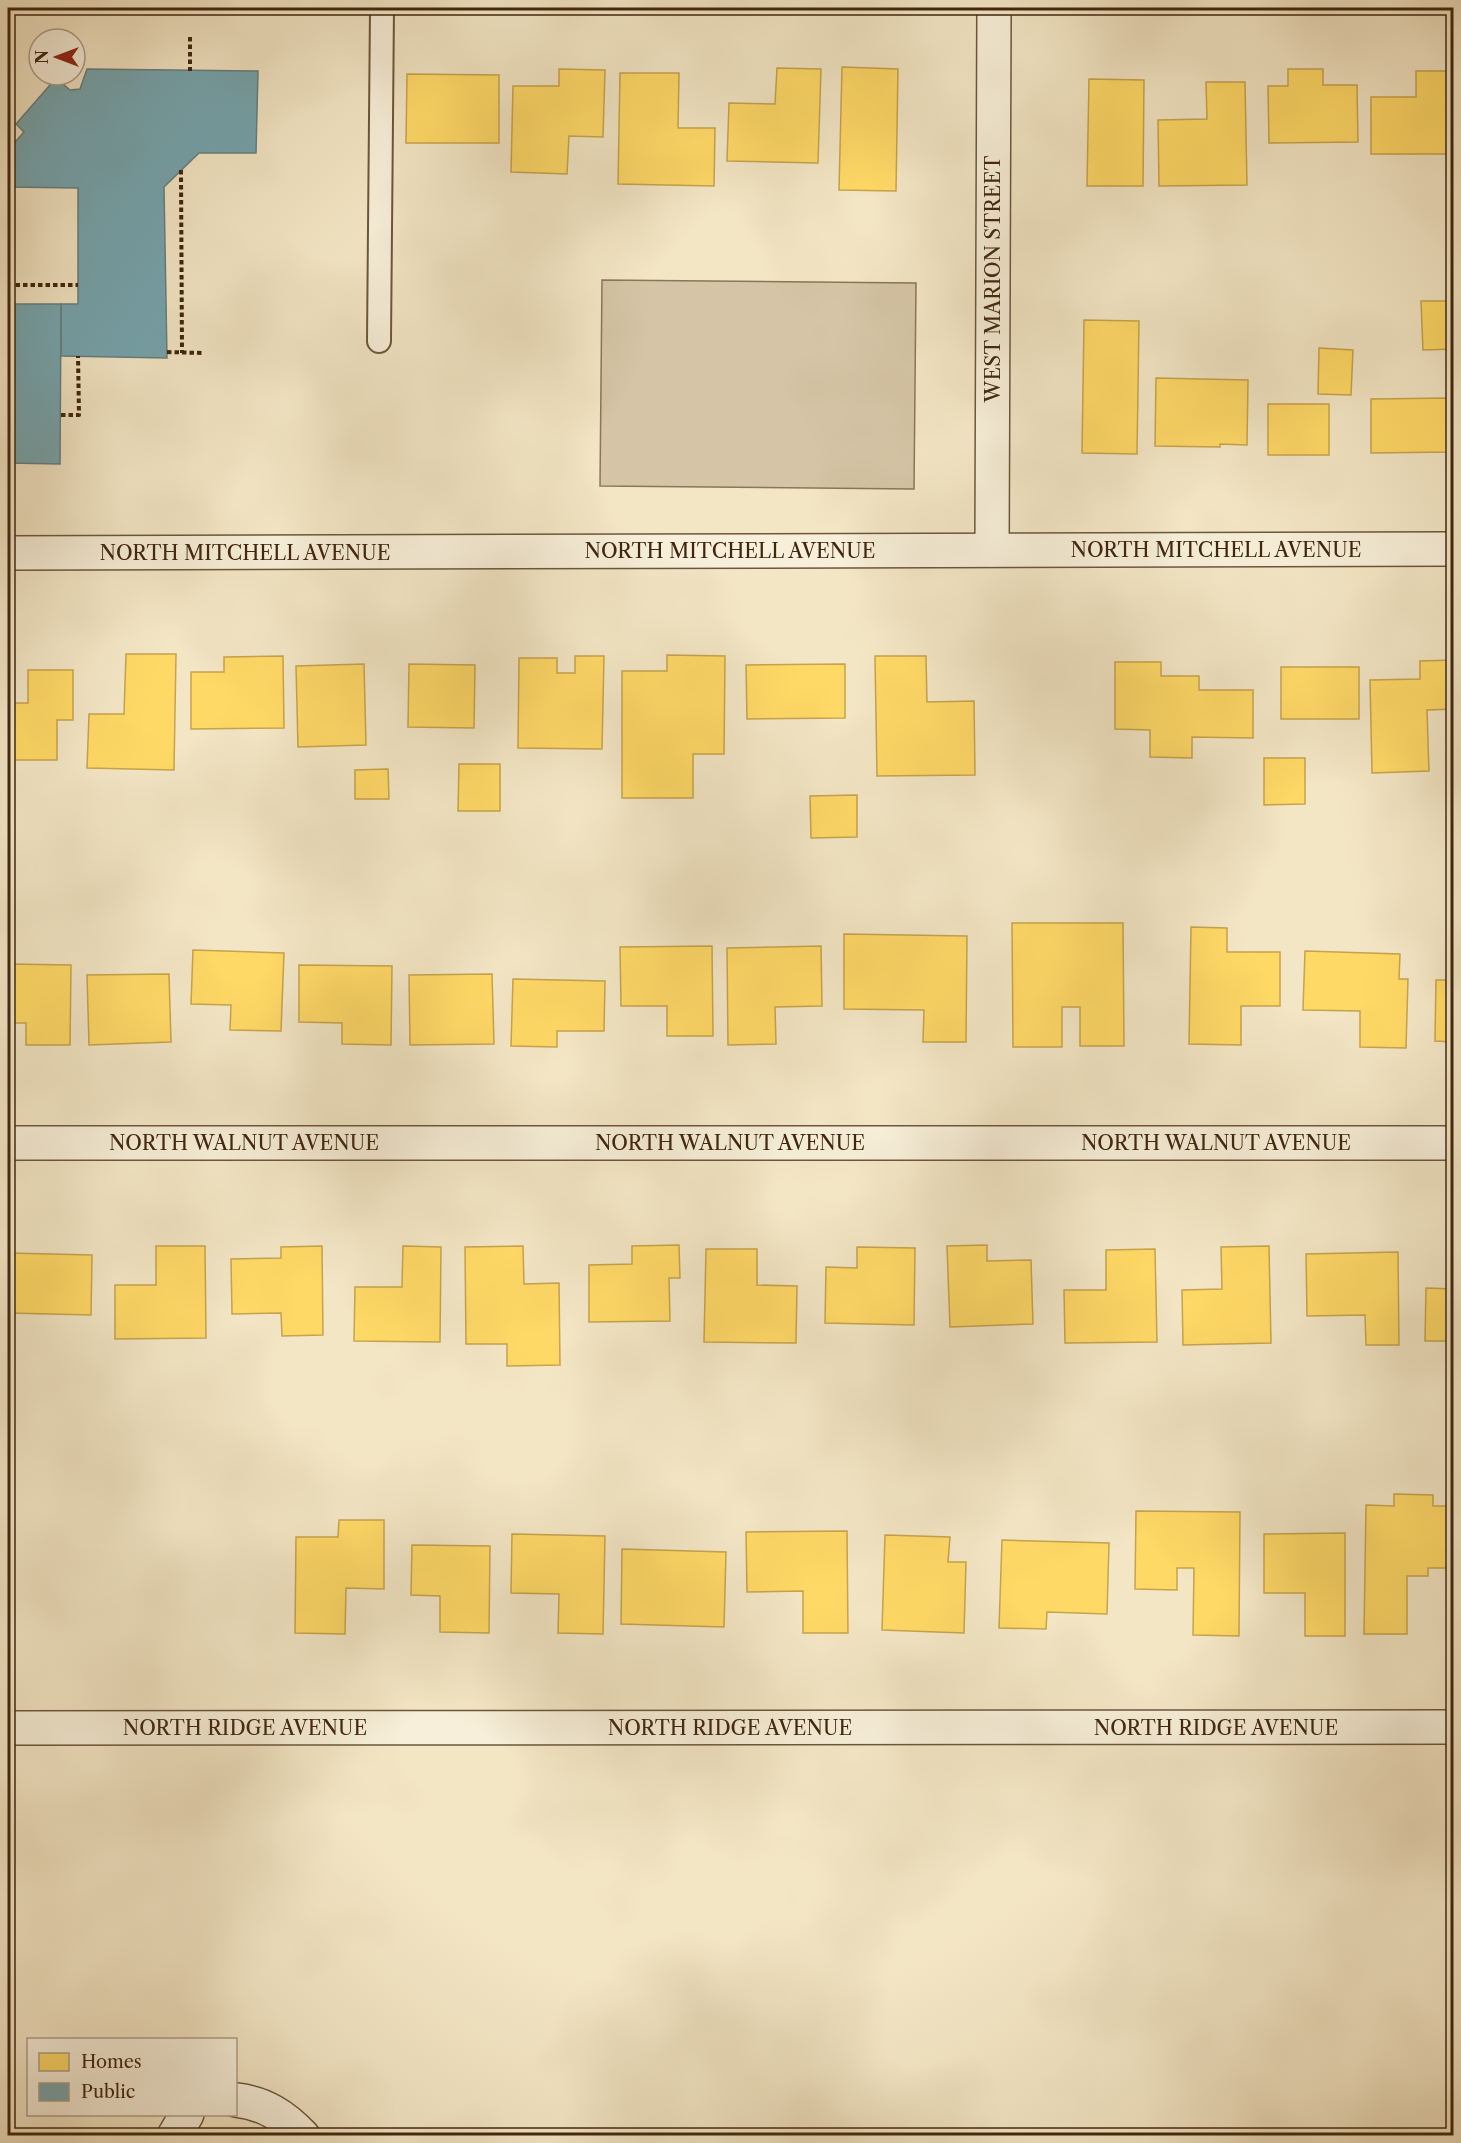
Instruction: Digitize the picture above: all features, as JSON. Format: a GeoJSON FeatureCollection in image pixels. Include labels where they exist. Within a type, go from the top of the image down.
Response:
{"type":"FeatureCollection","features":[{"type":"Feature","properties":{"kind":"street","name":"WEST MARION STREET"},"geometry":{"type":"LineString","coordinates":[[992,550],[994,8]]}},
{"type":"Feature","properties":{"kind":"street","name":"NORTH MITCHELL AVENUE"},"geometry":{"type":"LineString","coordinates":[[8,553],[1454,549]]}},
{"type":"Feature","properties":{"kind":"street","name":"NORTH WALNUT AVENUE"},"geometry":{"type":"LineString","coordinates":[[8,1143],[1454,1143]]}},
{"type":"Feature","properties":{"kind":"street","name":"NORTH RIDGE AVENUE"},"geometry":{"type":"LineString","coordinates":[[8,1728],[1454,1727]]}},
{"type":"Feature","properties":{"kind":"street"},"geometry":{"type":"LineString","coordinates":[[237,2100],[269,2109],[287,2119],[303,2136]]}},
{"type":"Feature","properties":{"kind":"street"},"geometry":{"type":"LineString","coordinates":[[174,2136],[186,2116]]}},
{"type":"Feature","properties":{"kind":"lane"},"geometry":{"type":"LineString","coordinates":[[379,341],[382,8]]}},
{"type":"Feature","properties":{"kind":"path"},"geometry":{"type":"LineString","coordinates":[[190,37],[190,70]]}},
{"type":"Feature","properties":{"kind":"path"},"geometry":{"type":"LineString","coordinates":[[181,170],[182,353]]}},
{"type":"Feature","properties":{"kind":"path"},"geometry":{"type":"LineString","coordinates":[[8,285],[78,285]]}},
{"type":"Feature","properties":{"kind":"path"},"geometry":{"type":"LineString","coordinates":[[167,352],[202,353]]}},
{"type":"Feature","properties":{"kind":"path"},"geometry":{"type":"LineString","coordinates":[[61,415],[79,415],[78,356]]}},
{"type":"Feature","properties":{"kind":"shaded area"},"geometry":{"type":"Polygon","coordinates":[[[602,280],[916,283],[914,489],[600,486],[602,280]]]}},
{"type":"Feature","properties":{"kind":"building: Homes"},"geometry":{"type":"Polygon","coordinates":[[[842,67],[898,69],[896,191],[839,190],[842,67]]]}},
{"type":"Feature","properties":{"kind":"building: Homes"},"geometry":{"type":"Polygon","coordinates":[[[777,68],[821,69],[818,163],[727,161],[729,103],[775,104],[777,68]]]}},
{"type":"Feature","properties":{"kind":"building: Homes"},"geometry":{"type":"Polygon","coordinates":[[[559,69],[605,70],[603,137],[569,136],[567,174],[511,172],[513,86],[559,86],[559,69]]]}},
{"type":"Feature","properties":{"kind":"building: Homes"},"geometry":{"type":"Polygon","coordinates":[[[1288,69],[1323,69],[1323,85],[1357,85],[1358,142],[1269,143],[1268,86],[1288,86],[1288,69]]]}},
{"type":"Feature","properties":{"kind":"building: Homes"},"geometry":{"type":"Polygon","coordinates":[[[1416,71],[1454,71],[1454,154],[1371,154],[1371,97],[1416,97],[1416,71]]]}},
{"type":"Feature","properties":{"kind":"building: Homes"},"geometry":{"type":"Polygon","coordinates":[[[620,73],[679,73],[678,128],[715,128],[714,186],[618,184],[620,73]]]}},
{"type":"Feature","properties":{"kind":"building: Homes"},"geometry":{"type":"Polygon","coordinates":[[[407,74],[499,75],[499,143],[406,143],[407,74]]]}},
{"type":"Feature","properties":{"kind":"building: Homes"},"geometry":{"type":"Polygon","coordinates":[[[1089,79],[1144,80],[1143,186],[1087,186],[1089,79]]]}},
{"type":"Feature","properties":{"kind":"building: Homes"},"geometry":{"type":"Polygon","coordinates":[[[1206,82],[1245,82],[1247,185],[1159,186],[1158,120],[1207,119],[1206,82]]]}},
{"type":"Feature","properties":{"kind":"building: Homes"},"geometry":{"type":"Polygon","coordinates":[[[1421,301],[1454,301],[1454,349],[1423,350],[1421,301]]]}},
{"type":"Feature","properties":{"kind":"building: Homes"},"geometry":{"type":"Polygon","coordinates":[[[1084,320],[1139,321],[1137,454],[1082,453],[1084,320]]]}},
{"type":"Feature","properties":{"kind":"building: Homes"},"geometry":{"type":"Polygon","coordinates":[[[1319,348],[1353,350],[1351,395],[1318,394],[1319,348]]]}},
{"type":"Feature","properties":{"kind":"building: Homes"},"geometry":{"type":"Polygon","coordinates":[[[1156,378],[1248,380],[1247,445],[1155,446],[1156,378]]]}},
{"type":"Feature","properties":{"kind":"building: Homes"},"geometry":{"type":"Polygon","coordinates":[[[1450,398],[1450,452],[1371,453],[1371,399],[1450,398]]]}},
{"type":"Feature","properties":{"kind":"building: Homes"},"geometry":{"type":"Polygon","coordinates":[[[1268,404],[1329,404],[1329,455],[1268,455],[1268,404]]]}},
{"type":"Feature","properties":{"kind":"building: Homes"},"geometry":{"type":"Polygon","coordinates":[[[126,654],[176,654],[174,770],[87,768],[89,714],[124,714],[126,654]]]}},
{"type":"Feature","properties":{"kind":"building: Homes"},"geometry":{"type":"Polygon","coordinates":[[[667,655],[725,656],[724,754],[693,754],[693,798],[622,798],[622,671],[667,671],[667,655]]]}},
{"type":"Feature","properties":{"kind":"building: Homes"},"geometry":{"type":"Polygon","coordinates":[[[283,656],[284,728],[191,729],[191,672],[224,672],[224,657],[283,656]]]}},
{"type":"Feature","properties":{"kind":"building: Homes"},"geometry":{"type":"Polygon","coordinates":[[[575,656],[604,656],[602,749],[518,748],[519,658],[557,658],[557,673],[575,673],[575,656]]]}},
{"type":"Feature","properties":{"kind":"building: Homes"},"geometry":{"type":"Polygon","coordinates":[[[875,656],[926,656],[927,702],[974,701],[975,775],[877,776],[875,656]]]}},
{"type":"Feature","properties":{"kind":"building: Homes"},"geometry":{"type":"Polygon","coordinates":[[[1454,660],[1454,709],[1427,710],[1429,771],[1372,773],[1370,680],[1420,679],[1420,661],[1454,660]]]}},
{"type":"Feature","properties":{"kind":"building: Homes"},"geometry":{"type":"Polygon","coordinates":[[[1115,662],[1161,662],[1161,676],[1199,676],[1199,690],[1253,690],[1253,738],[1192,737],[1192,758],[1150,757],[1150,730],[1115,729],[1115,662]]]}},
{"type":"Feature","properties":{"kind":"building: Homes"},"geometry":{"type":"Polygon","coordinates":[[[364,664],[366,745],[298,747],[296,666],[364,664]]]}},
{"type":"Feature","properties":{"kind":"building: Homes"},"geometry":{"type":"Polygon","coordinates":[[[409,664],[475,665],[474,728],[408,727],[409,664]]]}},
{"type":"Feature","properties":{"kind":"building: Homes"},"geometry":{"type":"Polygon","coordinates":[[[845,664],[845,718],[747,719],[746,665],[845,664]]]}},
{"type":"Feature","properties":{"kind":"building: Homes"},"geometry":{"type":"Polygon","coordinates":[[[1281,667],[1359,667],[1359,719],[1281,719],[1281,667]]]}},
{"type":"Feature","properties":{"kind":"building: Homes"},"geometry":{"type":"Polygon","coordinates":[[[28,670],[73,670],[73,720],[57,720],[57,760],[8,760],[8,703],[28,703],[28,670]]]}},
{"type":"Feature","properties":{"kind":"building: Homes"},"geometry":{"type":"Polygon","coordinates":[[[1264,758],[1305,758],[1305,804],[1264,805],[1264,758]]]}},
{"type":"Feature","properties":{"kind":"building: Homes"},"geometry":{"type":"Polygon","coordinates":[[[459,764],[500,764],[500,811],[458,811],[459,764]]]}},
{"type":"Feature","properties":{"kind":"building: Homes"},"geometry":{"type":"Polygon","coordinates":[[[388,769],[389,799],[355,799],[355,770],[388,769]]]}},
{"type":"Feature","properties":{"kind":"building: Homes"},"geometry":{"type":"Polygon","coordinates":[[[857,795],[857,837],[811,838],[810,796],[857,795]]]}},
{"type":"Feature","properties":{"kind":"building: Homes"},"geometry":{"type":"Polygon","coordinates":[[[1012,923],[1123,923],[1124,1046],[1080,1046],[1080,1007],[1062,1007],[1062,1047],[1013,1047],[1012,923]]]}},
{"type":"Feature","properties":{"kind":"building: Homes"},"geometry":{"type":"Polygon","coordinates":[[[1191,927],[1227,928],[1227,952],[1280,952],[1280,1006],[1241,1006],[1241,1045],[1189,1044],[1191,927]]]}},
{"type":"Feature","properties":{"kind":"building: Homes"},"geometry":{"type":"Polygon","coordinates":[[[844,934],[967,936],[966,1042],[923,1042],[924,1010],[844,1009],[844,934]]]}},
{"type":"Feature","properties":{"kind":"building: Homes"},"geometry":{"type":"Polygon","coordinates":[[[712,946],[713,1036],[667,1036],[667,1006],[621,1006],[620,947],[712,946]]]}},
{"type":"Feature","properties":{"kind":"building: Homes"},"geometry":{"type":"Polygon","coordinates":[[[821,946],[822,1006],[775,1007],[776,1044],[728,1045],[727,948],[821,946]]]}},
{"type":"Feature","properties":{"kind":"building: Homes"},"geometry":{"type":"Polygon","coordinates":[[[193,950],[284,953],[281,1031],[230,1030],[231,1005],[191,1004],[193,950]]]}},
{"type":"Feature","properties":{"kind":"building: Homes"},"geometry":{"type":"Polygon","coordinates":[[[1305,951],[1400,954],[1399,979],[1408,979],[1406,1048],[1360,1047],[1360,1011],[1303,1010],[1305,951]]]}},
{"type":"Feature","properties":{"kind":"building: Homes"},"geometry":{"type":"Polygon","coordinates":[[[8,964],[71,965],[70,1045],[26,1045],[26,1023],[8,1023],[8,964]]]}},
{"type":"Feature","properties":{"kind":"building: Homes"},"geometry":{"type":"Polygon","coordinates":[[[299,965],[392,966],[391,1045],[342,1044],[342,1023],[299,1022],[299,965]]]}},
{"type":"Feature","properties":{"kind":"building: Homes"},"geometry":{"type":"Polygon","coordinates":[[[169,974],[171,1042],[89,1045],[87,975],[169,974]]]}},
{"type":"Feature","properties":{"kind":"building: Homes"},"geometry":{"type":"Polygon","coordinates":[[[492,974],[494,1044],[410,1045],[409,975],[492,974]]]}},
{"type":"Feature","properties":{"kind":"building: Homes"},"geometry":{"type":"Polygon","coordinates":[[[513,979],[605,981],[604,1031],[557,1031],[557,1047],[511,1046],[513,979]]]}},
{"type":"Feature","properties":{"kind":"building: Homes"},"geometry":{"type":"Polygon","coordinates":[[[1436,980],[1454,980],[1454,1042],[1435,1041],[1436,980]]]}},
{"type":"Feature","properties":{"kind":"building: Homes"},"geometry":{"type":"Polygon","coordinates":[[[679,1245],[680,1278],[669,1278],[670,1321],[589,1322],[589,1265],[632,1264],[632,1246],[679,1245]]]}},
{"type":"Feature","properties":{"kind":"building: Homes"},"geometry":{"type":"Polygon","coordinates":[[[987,1245],[987,1261],[1031,1260],[1033,1324],[950,1327],[947,1246],[987,1245]]]}},
{"type":"Feature","properties":{"kind":"building: Homes"},"geometry":{"type":"Polygon","coordinates":[[[156,1246],[205,1246],[206,1338],[115,1339],[115,1285],[156,1285],[156,1246]]]}},
{"type":"Feature","properties":{"kind":"building: Homes"},"geometry":{"type":"Polygon","coordinates":[[[322,1246],[323,1335],[282,1336],[281,1313],[232,1314],[231,1259],[281,1258],[281,1247],[322,1246]]]}},
{"type":"Feature","properties":{"kind":"building: Homes"},"geometry":{"type":"Polygon","coordinates":[[[403,1246],[441,1247],[440,1342],[354,1341],[355,1287],[402,1287],[403,1246]]]}},
{"type":"Feature","properties":{"kind":"building: Homes"},"geometry":{"type":"Polygon","coordinates":[[[523,1246],[524,1284],[559,1283],[560,1365],[507,1366],[507,1344],[466,1344],[465,1247],[523,1246]]]}},
{"type":"Feature","properties":{"kind":"building: Homes"},"geometry":{"type":"Polygon","coordinates":[[[1269,1246],[1271,1343],[1183,1345],[1182,1290],[1222,1289],[1221,1247],[1269,1246]]]}},
{"type":"Feature","properties":{"kind":"building: Homes"},"geometry":{"type":"Polygon","coordinates":[[[857,1247],[915,1248],[914,1325],[825,1323],[826,1267],[857,1268],[857,1247]]]}},
{"type":"Feature","properties":{"kind":"building: Homes"},"geometry":{"type":"Polygon","coordinates":[[[706,1249],[757,1249],[757,1285],[797,1286],[796,1343],[704,1342],[706,1249]]]}},
{"type":"Feature","properties":{"kind":"building: Homes"},"geometry":{"type":"Polygon","coordinates":[[[1155,1249],[1157,1342],[1065,1343],[1064,1290],[1106,1290],[1106,1250],[1155,1249]]]}},
{"type":"Feature","properties":{"kind":"building: Homes"},"geometry":{"type":"Polygon","coordinates":[[[1398,1252],[1399,1345],[1366,1345],[1365,1315],[1307,1316],[1306,1254],[1398,1252]]]}},
{"type":"Feature","properties":{"kind":"building: Homes"},"geometry":{"type":"Polygon","coordinates":[[[8,1253],[92,1255],[91,1315],[8,1313],[8,1253]]]}},
{"type":"Feature","properties":{"kind":"building: Homes"},"geometry":{"type":"Polygon","coordinates":[[[1426,1288],[1454,1289],[1454,1341],[1425,1341],[1426,1288]]]}},
{"type":"Feature","properties":{"kind":"building: Homes"},"geometry":{"type":"Polygon","coordinates":[[[1394,1494],[1433,1495],[1433,1506],[1454,1506],[1454,1568],[1428,1568],[1428,1576],[1407,1576],[1407,1634],[1364,1634],[1366,1505],[1394,1506],[1394,1494]]]}},
{"type":"Feature","properties":{"kind":"building: Homes"},"geometry":{"type":"Polygon","coordinates":[[[1136,1511],[1240,1512],[1239,1636],[1193,1635],[1194,1568],[1177,1568],[1177,1590],[1135,1589],[1136,1511]]]}},
{"type":"Feature","properties":{"kind":"building: Homes"},"geometry":{"type":"Polygon","coordinates":[[[339,1520],[384,1520],[384,1589],[346,1588],[345,1634],[295,1633],[296,1537],[338,1537],[339,1520]]]}},
{"type":"Feature","properties":{"kind":"building: Homes"},"geometry":{"type":"Polygon","coordinates":[[[847,1531],[848,1633],[803,1633],[803,1591],[747,1592],[746,1532],[847,1531]]]}},
{"type":"Feature","properties":{"kind":"building: Homes"},"geometry":{"type":"Polygon","coordinates":[[[1345,1533],[1345,1636],[1305,1636],[1305,1593],[1264,1593],[1264,1534],[1345,1533]]]}},
{"type":"Feature","properties":{"kind":"building: Homes"},"geometry":{"type":"Polygon","coordinates":[[[512,1534],[605,1536],[603,1634],[558,1633],[559,1594],[511,1593],[512,1534]]]}},
{"type":"Feature","properties":{"kind":"building: Homes"},"geometry":{"type":"Polygon","coordinates":[[[885,1535],[950,1537],[948,1562],[966,1562],[964,1633],[882,1630],[885,1535]]]}},
{"type":"Feature","properties":{"kind":"building: Homes"},"geometry":{"type":"Polygon","coordinates":[[[1002,1540],[1109,1543],[1107,1614],[1047,1612],[1046,1629],[999,1628],[1002,1540]]]}},
{"type":"Feature","properties":{"kind":"building: Homes"},"geometry":{"type":"Polygon","coordinates":[[[412,1545],[490,1546],[489,1633],[440,1632],[440,1596],[411,1595],[412,1545]]]}},
{"type":"Feature","properties":{"kind":"building: Homes"},"geometry":{"type":"Polygon","coordinates":[[[622,1549],[726,1552],[724,1627],[621,1624],[622,1549]]]}},
{"type":"Feature","properties":{"kind":"building: Public"},"geometry":{"type":"Polygon","coordinates":[[[87,69],[258,71],[256,153],[199,153],[164,187],[167,358],[61,356],[61,304],[78,304],[78,188],[8,187],[8,150],[24,132],[16,124],[48,87],[80,89],[87,87],[87,69]]]}},
{"type":"Feature","properties":{"kind":"building: Public"},"geometry":{"type":"Polygon","coordinates":[[[8,304],[61,304],[60,464],[8,463],[8,304]]]}}]}
